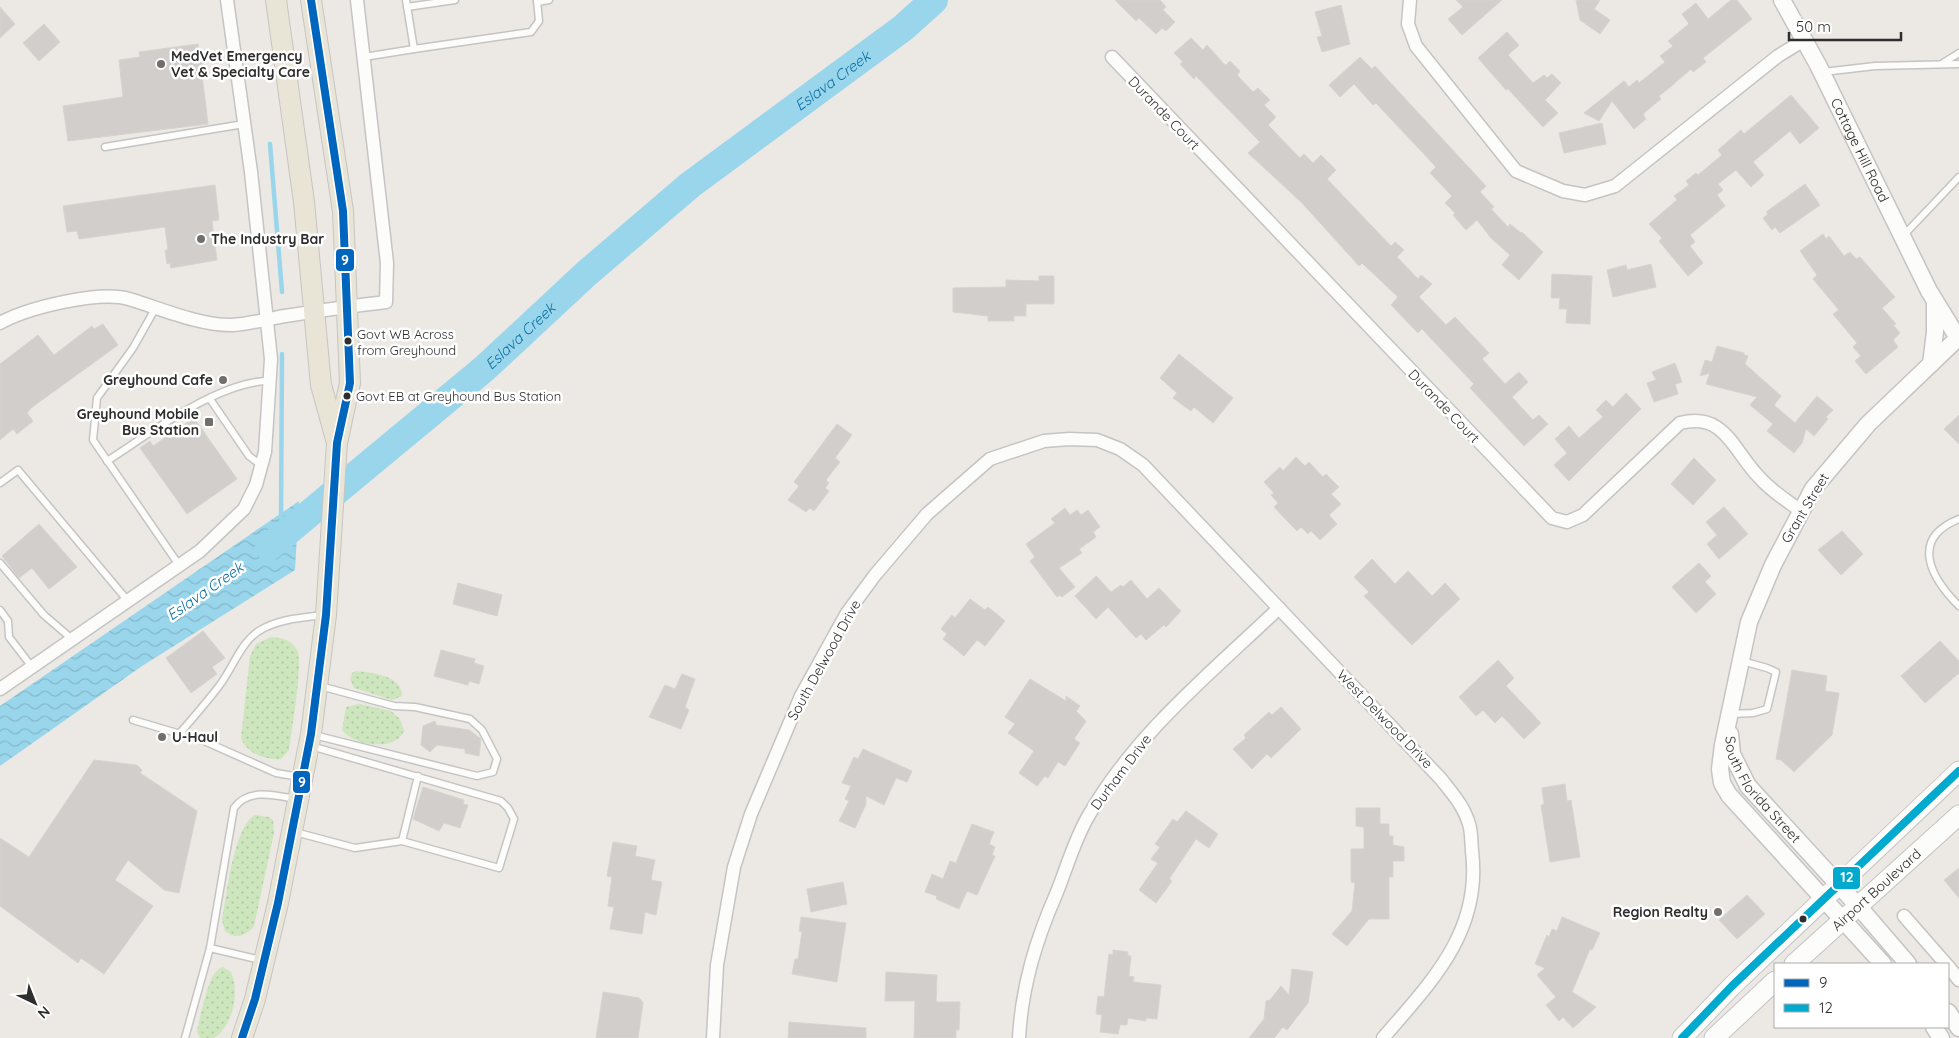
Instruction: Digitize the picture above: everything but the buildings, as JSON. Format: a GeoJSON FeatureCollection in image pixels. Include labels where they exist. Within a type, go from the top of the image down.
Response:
{"type":"FeatureCollection","features":[{"type":"Feature","properties":{"kind":"main road"},"geometry":{"type":"LineString","coordinates":[[276,0],[304,202],[321,385],[337,443]]}},
{"type":"Feature","properties":{"kind":"main road"},"geometry":{"type":"LineString","coordinates":[[242,1038],[264,961],[294,832],[310,740],[326,615],[337,443],[350,383],[343,211],[311,0]]}},
{"type":"Feature","properties":{"kind":"main road","name":"Airport Boulevard"},"geometry":{"type":"LineString","coordinates":[[1682,1038],[1732,986],[1959,771]]}},
{"type":"Feature","properties":{"kind":"main road","name":"Airport Boulevard"},"geometry":{"type":"LineString","coordinates":[[1795,963],[1959,815]]}},
{"type":"Feature","properties":{"kind":"main road"},"geometry":{"type":"LineString","coordinates":[[1714,1038],[1774,982]]}},
{"type":"Feature","properties":{"kind":"street"},"geometry":{"type":"LineString","coordinates":[[0,689],[200,551],[244,509],[256,485],[265,452],[271,359],[228,0]]}},
{"type":"Feature","properties":{"kind":"street"},"geometry":{"type":"LineString","coordinates":[[0,324],[12,316],[52,304],[93,298],[127,298],[155,309],[208,323],[232,325],[347,306],[386,302],[387,263],[356,0]]}},
{"type":"Feature","properties":{"kind":"street"},"geometry":{"type":"LineString","coordinates":[[1410,0],[1408,24],[1416,46],[1516,171],[1563,191],[1585,195],[1615,186],[1778,56],[1804,40]]}},
{"type":"Feature","properties":{"kind":"street","name":"Cottage Hill Road"},"geometry":{"type":"LineString","coordinates":[[1782,0],[1822,72],[1935,301],[1959,338]]}},
{"type":"Feature","properties":{"kind":"street","name":"Durande Court"},"geometry":{"type":"LineString","coordinates":[[1112,57],[1552,518],[1566,522],[1583,515],[1680,424],[1693,420],[1707,421],[1720,428],[1768,488],[1801,511]]}},
{"type":"Feature","properties":{"kind":"street","name":"Cottage Hill Road"},"geometry":{"type":"LineString","coordinates":[[1931,364],[1935,332],[1935,301]]}},
{"type":"Feature","properties":{"kind":"street","name":"Grant Street"},"geometry":{"type":"LineString","coordinates":[[1730,719],[1752,614],[1772,565],[1814,488],[1835,460],[1868,424],[1959,338]]}},
{"type":"Feature","properties":{"kind":"street","name":"South Delwood Drive"},"geometry":{"type":"LineString","coordinates":[[713,1038],[717,965],[734,867],[764,779],[797,704],[847,613],[875,575],[927,514],[990,459],[1044,441],[1069,438],[1097,440],[1120,449]]}},
{"type":"Feature","properties":{"kind":"street","name":"West Delwood Drive"},"geometry":{"type":"LineString","coordinates":[[1120,449],[1143,465],[1441,779],[1460,804],[1469,821],[1474,866],[1473,892],[1466,920],[1452,952],[1430,982],[1383,1038]]}},
{"type":"Feature","properties":{"kind":"street","name":"Durham Drive"},"geometry":{"type":"LineString","coordinates":[[1019,1038],[1021,1007],[1029,967],[1038,936],[1088,816],[1109,783],[1146,736],[1279,608]]}},
{"type":"Feature","properties":{"kind":"street","name":"South Florida Street"},"geometry":{"type":"LineString","coordinates":[[1730,719],[1732,754],[1748,786],[1859,906],[1907,963]]}},
{"type":"Feature","properties":{"kind":"street","name":"South Florida Street"},"geometry":{"type":"LineString","coordinates":[[1730,719],[1723,745],[1720,769],[1722,783],[1738,807],[1882,963]]}},
{"type":"Feature","properties":{"kind":"street"},"geometry":{"type":"LineString","coordinates":[[1904,916],[1945,963]]}},
{"type":"Feature","properties":{"kind":"street"},"geometry":{"type":"LineString","coordinates":[[1949,968],[1959,980]]}},
{"type":"Feature","properties":{"kind":"street"},"geometry":{"type":"LineString","coordinates":[[1949,1013],[1959,1028]]}},
{"type":"Feature","properties":{"kind":"lane"},"geometry":{"type":"LineString","coordinates":[[406,0],[414,49]]}},
{"type":"Feature","properties":{"kind":"lane"},"geometry":{"type":"LineString","coordinates":[[407,8],[455,0]]}},
{"type":"Feature","properties":{"kind":"lane"},"geometry":{"type":"LineString","coordinates":[[364,57],[531,32],[539,21],[537,1],[549,0]]}},
{"type":"Feature","properties":{"kind":"lane"},"geometry":{"type":"LineString","coordinates":[[1941,64],[1959,53]]}},
{"type":"Feature","properties":{"kind":"lane"},"geometry":{"type":"LineString","coordinates":[[1822,72],[1875,66],[1959,64]]}},
{"type":"Feature","properties":{"kind":"lane"},"geometry":{"type":"LineString","coordinates":[[105,147],[244,124]]}},
{"type":"Feature","properties":{"kind":"lane"},"geometry":{"type":"LineString","coordinates":[[1902,236],[1959,177]]}},
{"type":"Feature","properties":{"kind":"lane"},"geometry":{"type":"LineString","coordinates":[[155,309],[133,348],[96,398],[93,440],[179,565]]}},
{"type":"Feature","properties":{"kind":"lane"},"geometry":{"type":"LineString","coordinates":[[107,461],[188,408],[253,381],[269,381]]}},
{"type":"Feature","properties":{"kind":"lane"},"geometry":{"type":"LineString","coordinates":[[210,399],[249,456],[261,465]]}},
{"type":"Feature","properties":{"kind":"lane"},"geometry":{"type":"LineString","coordinates":[[0,483],[18,470],[128,601]]}},
{"type":"Feature","properties":{"kind":"lane"},"geometry":{"type":"LineString","coordinates":[[1959,519],[1943,525],[1930,546],[1931,570],[1941,587],[1959,606]]}},
{"type":"Feature","properties":{"kind":"lane"},"geometry":{"type":"LineString","coordinates":[[0,563],[44,615],[72,639]]}},
{"type":"Feature","properties":{"kind":"lane"},"geometry":{"type":"LineString","coordinates":[[0,610],[8,621],[9,637],[32,667]]}},
{"type":"Feature","properties":{"kind":"lane"},"geometry":{"type":"LineString","coordinates":[[179,734],[218,687],[245,644],[255,634],[265,627],[292,619],[326,615]]}},
{"type":"Feature","properties":{"kind":"lane"},"geometry":{"type":"LineString","coordinates":[[1730,719],[1767,709],[1776,672],[1741,661]]}},
{"type":"Feature","properties":{"kind":"lane"},"geometry":{"type":"LineString","coordinates":[[310,740],[477,776],[493,772],[498,759],[482,730],[470,719],[415,707],[394,706],[317,686]]}},
{"type":"Feature","properties":{"kind":"lane"},"geometry":{"type":"LineString","coordinates":[[134,720],[204,741],[276,773],[303,778]]}},
{"type":"Feature","properties":{"kind":"lane"},"geometry":{"type":"LineString","coordinates":[[294,832],[355,848],[402,841],[499,868],[514,819],[508,808],[501,801],[310,740]]}},
{"type":"Feature","properties":{"kind":"lane"},"geometry":{"type":"LineString","coordinates":[[402,841],[418,776]]}},
{"type":"Feature","properties":{"kind":"lane"},"geometry":{"type":"LineString","coordinates":[[185,1038],[210,948],[234,808],[238,802],[250,796],[272,795],[299,800]]}},
{"type":"Feature","properties":{"kind":"lane"},"geometry":{"type":"LineString","coordinates":[[210,948],[264,961]]}},
{"type":"Feature","properties":{"kind":"green space"},"geometry":{"type":"Polygon","coordinates":[[[271,637],[289,641],[295,646],[299,657],[298,682],[289,750],[281,759],[269,759],[257,755],[247,748],[241,738],[250,656],[256,644],[271,637]]]}},
{"type":"Feature","properties":{"kind":"green space"},"geometry":{"type":"Polygon","coordinates":[[[356,671],[378,674],[392,679],[401,689],[402,696],[392,700],[354,688],[350,679],[352,673],[356,671]]]}},
{"type":"Feature","properties":{"kind":"green space"},"geometry":{"type":"Polygon","coordinates":[[[360,704],[391,711],[400,719],[404,731],[399,738],[384,744],[365,743],[355,740],[342,730],[346,707],[360,704]]]}},
{"type":"Feature","properties":{"kind":"green space"},"geometry":{"type":"Polygon","coordinates":[[[255,815],[269,817],[273,820],[274,833],[254,926],[248,932],[237,936],[225,931],[222,920],[236,847],[247,822],[255,815]]]}},
{"type":"Feature","properties":{"kind":"green space"},"geometry":{"type":"Polygon","coordinates":[[[223,967],[231,972],[234,980],[235,999],[233,1008],[221,1033],[214,1038],[200,1038],[197,1032],[206,992],[213,976],[223,967]]]}},
{"type":"Feature","properties":{"kind":"water"},"geometry":{"type":"Polygon","coordinates":[[[299,501],[295,570],[142,666],[0,766],[0,706],[299,501]]]}},
{"type":"Feature","properties":{"kind":"waterway","name":"Eslava Creek"},"geometry":{"type":"LineString","coordinates":[[269,547],[485,368],[587,273],[690,185],[903,28],[934,0]]}},
{"type":"Feature","properties":{"kind":"waterway"},"geometry":{"type":"LineString","coordinates":[[270,144],[282,292]]}},
{"type":"Feature","properties":{"kind":"waterway"},"geometry":{"type":"LineString","coordinates":[[281,518],[282,354]]}},
{"type":"Feature","properties":{"kind":"transit line","name":"9"},"geometry":{"type":"LineString","coordinates":[[242,1038],[255,999],[278,903],[311,734],[326,615],[337,443],[350,383],[343,211],[311,0]]}},
{"type":"Feature","properties":{"kind":"transit line","name":"12"},"geometry":{"type":"LineString","coordinates":[[1682,1038],[1732,986],[1959,771]]}},
{"type":"Feature","properties":{"kind":"place","name":"MedVet Emergency Vet & Specialty Care"},"geometry":{"type":"Point","coordinates":[161,64]}},
{"type":"Feature","properties":{"kind":"place","name":"The Industry Bar"},"geometry":{"type":"Point","coordinates":[201,239]}},
{"type":"Feature","properties":{"kind":"place","name":"Govt WB Across from Greyhound"},"geometry":{"type":"Point","coordinates":[348,341]}},
{"type":"Feature","properties":{"kind":"place","name":"Greyhound Cafe"},"geometry":{"type":"Point","coordinates":[223,380]}},
{"type":"Feature","properties":{"kind":"place","name":"Govt EB at Greyhound Bus Station"},"geometry":{"type":"Point","coordinates":[347,396]}},
{"type":"Feature","properties":{"kind":"place","name":"Greyhound Mobile Bus Station"},"geometry":{"type":"Point","coordinates":[209,422]}},
{"type":"Feature","properties":{"kind":"place","name":"U-Haul"},"geometry":{"type":"Point","coordinates":[162,737]}},
{"type":"Feature","properties":{"kind":"place","name":"Region Realty"},"geometry":{"type":"Point","coordinates":[1718,912]}}]}
